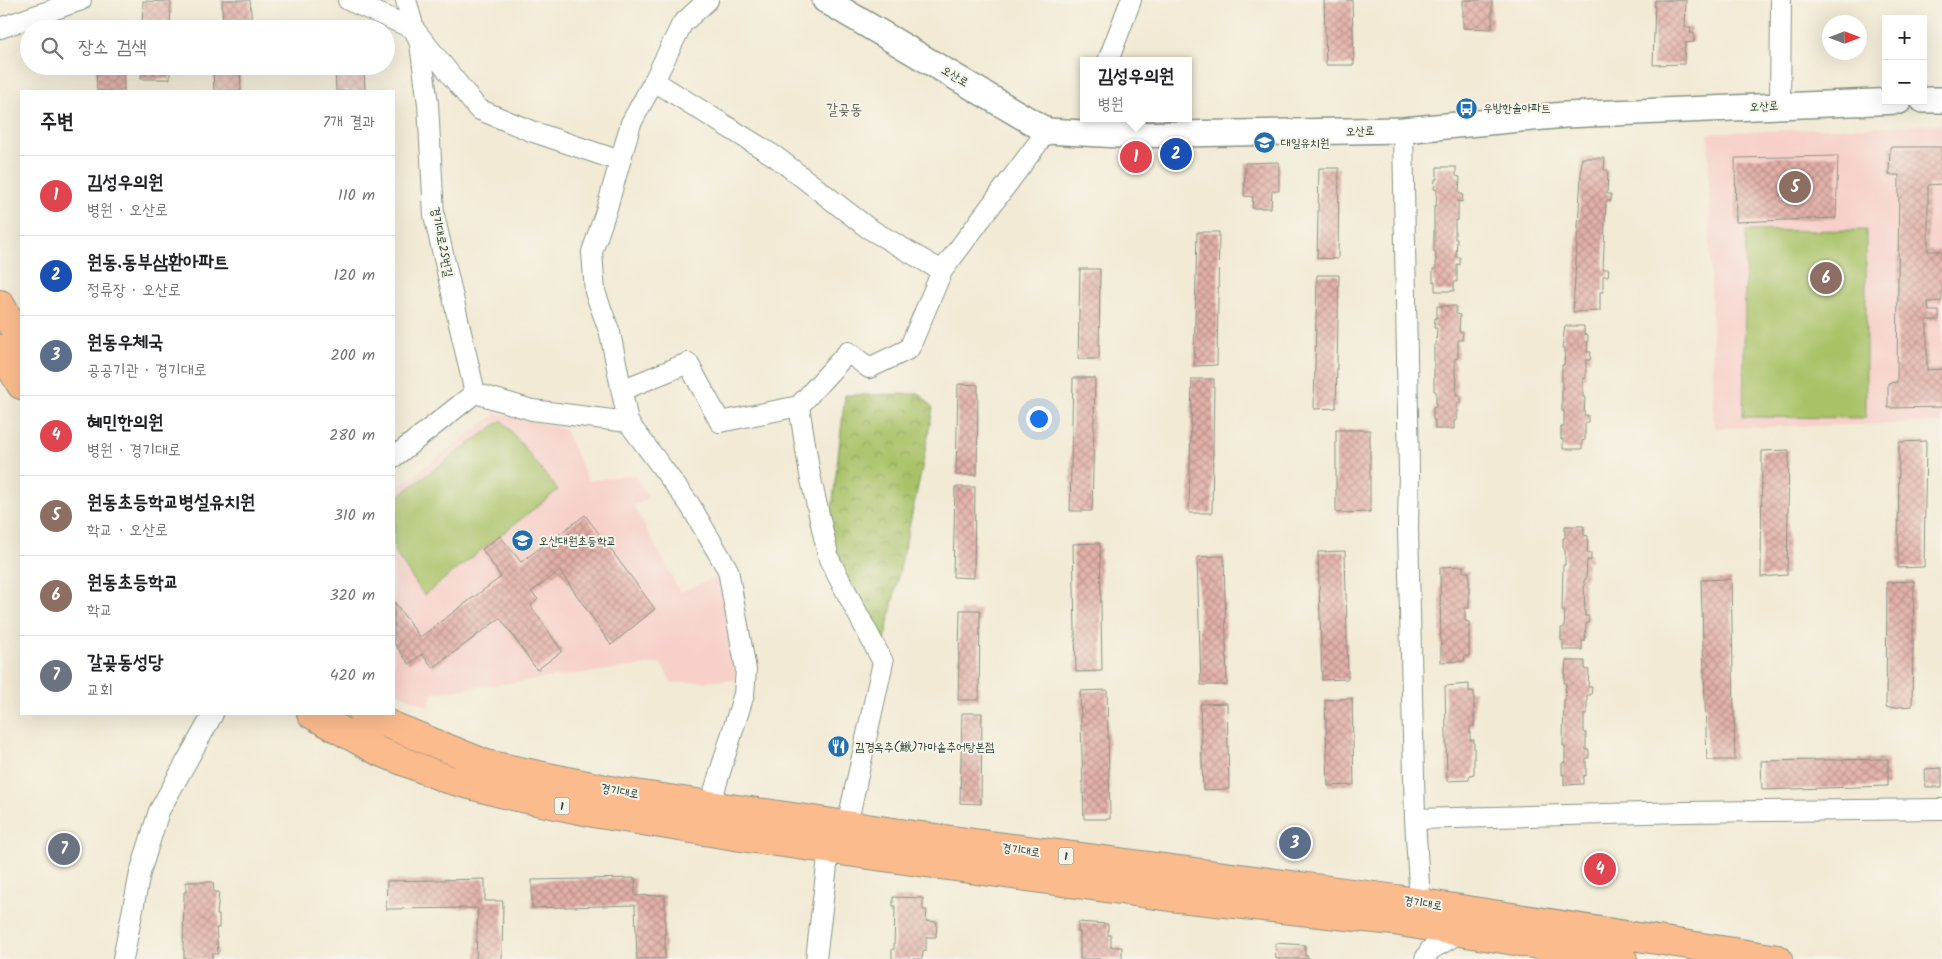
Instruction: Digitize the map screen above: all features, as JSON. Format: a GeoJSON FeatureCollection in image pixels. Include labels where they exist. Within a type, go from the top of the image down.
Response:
{"type":"FeatureCollection","features":[{"type":"Feature","properties":{"kind":"main road"},"geometry":{"type":"LineString","coordinates":[[0,304],[20,339]]}},
{"type":"Feature","properties":{"kind":"main road"},"geometry":{"type":"LineString","coordinates":[[0,349],[20,383]]}},
{"type":"Feature","properties":{"kind":"main road","name":"경기대로"},"geometry":{"type":"LineString","coordinates":[[313,715],[378,752],[447,779],[508,795],[599,814],[741,837],[1170,897],[1413,913],[1461,932],[1623,959]]}},
{"type":"Feature","properties":{"kind":"main road","name":"경기대로"},"geometry":{"type":"LineString","coordinates":[[365,715],[486,764],[615,790],[1413,913],[1778,959]]}},
{"type":"Feature","properties":{"kind":"street"},"geometry":{"type":"LineString","coordinates":[[23,20],[81,0]]}},
{"type":"Feature","properties":{"kind":"street"},"geometry":{"type":"LineString","coordinates":[[348,0],[394,20]]}},
{"type":"Feature","properties":{"kind":"street","name":"경기대로25번길"},"geometry":{"type":"LineString","coordinates":[[406,0],[420,44],[428,104],[434,215],[475,393]]}},
{"type":"Feature","properties":{"kind":"street"},"geometry":{"type":"LineString","coordinates":[[708,0],[682,24],[631,123],[592,252],[595,292],[610,333],[628,422],[690,505],[728,570],[746,670],[744,694],[713,795],[718,806],[738,829],[741,837]]}},
{"type":"Feature","properties":{"kind":"street","name":"오산로"},"geometry":{"type":"LineString","coordinates":[[824,0],[1047,131],[1082,126],[1119,135],[1404,130],[1565,115],[1882,102]]}},
{"type":"Feature","properties":{"kind":"street"},"geometry":{"type":"LineString","coordinates":[[1110,57],[1131,0]]}},
{"type":"Feature","properties":{"kind":"street"},"geometry":{"type":"LineString","coordinates":[[1780,106],[1781,0]]}},
{"type":"Feature","properties":{"kind":"street"},"geometry":{"type":"LineString","coordinates":[[0,28],[20,21]]}},
{"type":"Feature","properties":{"kind":"street"},"geometry":{"type":"LineString","coordinates":[[395,21],[414,29],[478,109],[531,131],[620,161]]}},
{"type":"Feature","properties":{"kind":"street"},"geometry":{"type":"LineString","coordinates":[[654,81],[776,157],[868,228],[942,271]]}},
{"type":"Feature","properties":{"kind":"street"},"geometry":{"type":"LineString","coordinates":[[1927,100],[1942,100]]}},
{"type":"Feature","properties":{"kind":"street"},"geometry":{"type":"LineString","coordinates":[[1404,130],[1409,470],[1408,529],[1415,819],[1413,913],[1415,937],[1424,959]]}},
{"type":"Feature","properties":{"kind":"street"},"geometry":{"type":"LineString","coordinates":[[622,390],[688,363],[720,422],[800,406],[848,352],[869,368],[909,349],[942,271],[1047,131]]}},
{"type":"Feature","properties":{"kind":"street"},"geometry":{"type":"LineString","coordinates":[[395,456],[475,393],[532,410],[628,422]]}},
{"type":"Feature","properties":{"kind":"street"},"geometry":{"type":"LineString","coordinates":[[800,406],[810,475],[829,560],[883,662],[847,825],[828,849],[816,959]]}},
{"type":"Feature","properties":{"kind":"street"},"geometry":{"type":"LineString","coordinates":[[123,959],[140,873],[159,811],[212,715]]}},
{"type":"Feature","properties":{"kind":"street"},"geometry":{"type":"LineString","coordinates":[[1415,819],[1685,812],[1942,809]]}},
{"type":"Feature","properties":{"kind":"street"},"geometry":{"type":"LineString","coordinates":[[1424,959],[1430,950],[1461,932]]}},
{"type":"Feature","properties":{"kind":"shaded area"},"geometry":{"type":"Polygon","coordinates":[[[1942,124],[1942,423],[1714,428],[1708,133],[1942,124]]]}},
{"type":"Feature","properties":{"kind":"shaded area","name":"오산대원초등학교"},"geometry":{"type":"Polygon","coordinates":[[[497,413],[565,429],[588,481],[635,474],[648,498],[634,506],[680,592],[719,576],[736,680],[672,683],[661,663],[433,693],[429,707],[395,691],[395,489],[497,413]]]}},
{"type":"Feature","properties":{"kind":"green space"},"geometry":{"type":"Polygon","coordinates":[[[1866,230],[1866,418],[1743,417],[1746,231],[1866,230]]]}},
{"type":"Feature","properties":{"kind":"green space"},"geometry":{"type":"Polygon","coordinates":[[[920,394],[933,408],[922,468],[883,647],[836,564],[830,527],[845,395],[920,394]]]}},
{"type":"Feature","properties":{"kind":"green space"},"geometry":{"type":"Polygon","coordinates":[[[502,420],[558,490],[424,595],[395,552],[395,498],[502,420]]]}},
{"type":"Feature","properties":{"kind":"building"},"geometry":{"type":"Polygon","coordinates":[[[222,0],[250,0],[251,20],[223,20],[222,0]]]}},
{"type":"Feature","properties":{"kind":"building"},"geometry":{"type":"Polygon","coordinates":[[[1324,0],[1352,0],[1354,65],[1326,65],[1324,0]]]}},
{"type":"Feature","properties":{"kind":"building"},"geometry":{"type":"Polygon","coordinates":[[[1463,0],[1492,0],[1492,29],[1463,28],[1463,0]]]}},
{"type":"Feature","properties":{"kind":"building"},"geometry":{"type":"Polygon","coordinates":[[[1655,0],[1686,0],[1685,27],[1691,27],[1690,33],[1694,33],[1694,42],[1685,43],[1684,64],[1653,65],[1655,0]]]}},
{"type":"Feature","properties":{"kind":"building"},"geometry":{"type":"Polygon","coordinates":[[[143,1],[171,2],[170,20],[142,20],[143,1]]]}},
{"type":"Feature","properties":{"kind":"building"},"geometry":{"type":"Polygon","coordinates":[[[96,75],[123,75],[124,90],[97,90],[96,75]]]}},
{"type":"Feature","properties":{"kind":"building"},"geometry":{"type":"Polygon","coordinates":[[[141,75],[170,75],[170,79],[141,79],[141,75]]]}},
{"type":"Feature","properties":{"kind":"building"},"geometry":{"type":"Polygon","coordinates":[[[213,75],[240,75],[241,90],[214,90],[213,75]]]}},
{"type":"Feature","properties":{"kind":"building"},"geometry":{"type":"Polygon","coordinates":[[[335,75],[364,75],[365,90],[336,90],[335,75]]]}},
{"type":"Feature","properties":{"kind":"building"},"geometry":{"type":"Polygon","coordinates":[[[1890,147],[1942,147],[1942,184],[1928,185],[1928,251],[1942,251],[1942,301],[1928,302],[1929,311],[1939,311],[1939,320],[1927,320],[1927,370],[1942,369],[1942,407],[1888,408],[1888,383],[1897,382],[1899,175],[1889,175],[1890,147]]]}},
{"type":"Feature","properties":{"kind":"building"},"geometry":{"type":"Polygon","coordinates":[[[1838,156],[1836,218],[1736,222],[1735,158],[1838,156]]]}},
{"type":"Feature","properties":{"kind":"building"},"geometry":{"type":"Polygon","coordinates":[[[1582,158],[1605,158],[1604,170],[1608,170],[1607,194],[1611,194],[1611,201],[1606,201],[1603,269],[1609,269],[1608,276],[1603,276],[1603,292],[1600,292],[1600,311],[1573,312],[1582,158]]]}},
{"type":"Feature","properties":{"kind":"building"},"geometry":{"type":"Polygon","coordinates":[[[1279,162],[1279,191],[1272,191],[1271,208],[1252,208],[1253,197],[1244,196],[1245,163],[1279,162]]]}},
{"type":"Feature","properties":{"kind":"building"},"geometry":{"type":"Polygon","coordinates":[[[1437,167],[1456,167],[1456,176],[1460,177],[1459,194],[1463,194],[1462,202],[1458,201],[1458,220],[1455,221],[1456,257],[1460,257],[1460,265],[1457,264],[1457,282],[1454,282],[1454,291],[1435,291],[1435,281],[1433,282],[1433,269],[1436,269],[1434,206],[1436,206],[1437,190],[1434,189],[1435,179],[1437,179],[1437,167]]]}},
{"type":"Feature","properties":{"kind":"building"},"geometry":{"type":"Polygon","coordinates":[[[1319,168],[1339,168],[1338,259],[1317,258],[1319,168]]]}},
{"type":"Feature","properties":{"kind":"building"},"geometry":{"type":"Polygon","coordinates":[[[1197,232],[1219,232],[1217,365],[1194,366],[1197,232]]]}},
{"type":"Feature","properties":{"kind":"building"},"geometry":{"type":"Polygon","coordinates":[[[1080,269],[1100,269],[1099,359],[1078,359],[1080,269]]]}},
{"type":"Feature","properties":{"kind":"building"},"geometry":{"type":"Polygon","coordinates":[[[1317,275],[1339,275],[1336,408],[1314,409],[1317,275]]]}},
{"type":"Feature","properties":{"kind":"building"},"geometry":{"type":"Polygon","coordinates":[[[1437,306],[1456,306],[1456,314],[1460,315],[1459,332],[1463,332],[1462,340],[1458,340],[1458,358],[1455,359],[1456,395],[1460,395],[1460,403],[1457,403],[1457,420],[1454,421],[1454,429],[1435,429],[1435,420],[1433,420],[1433,408],[1436,407],[1434,345],[1436,345],[1437,328],[1434,328],[1435,318],[1437,318],[1437,306]]]}},
{"type":"Feature","properties":{"kind":"building"},"geometry":{"type":"Polygon","coordinates":[[[1565,326],[1584,326],[1584,334],[1588,335],[1587,352],[1591,352],[1590,360],[1586,360],[1586,378],[1583,379],[1584,415],[1588,415],[1588,423],[1585,423],[1585,440],[1582,441],[1582,449],[1563,449],[1563,439],[1561,440],[1561,427],[1564,427],[1562,365],[1564,365],[1565,348],[1562,348],[1565,326]]]}},
{"type":"Feature","properties":{"kind":"building"},"geometry":{"type":"Polygon","coordinates":[[[1073,378],[1095,378],[1092,511],[1070,511],[1073,378]]]}},
{"type":"Feature","properties":{"kind":"building"},"geometry":{"type":"Polygon","coordinates":[[[1192,379],[1214,379],[1212,513],[1189,513],[1192,379]]]}},
{"type":"Feature","properties":{"kind":"building"},"geometry":{"type":"Polygon","coordinates":[[[958,384],[978,385],[977,475],[956,475],[958,384]]]}},
{"type":"Feature","properties":{"kind":"building"},"geometry":{"type":"Polygon","coordinates":[[[1336,430],[1370,430],[1370,512],[1336,513],[1336,430]]]}},
{"type":"Feature","properties":{"kind":"building"},"geometry":{"type":"Polygon","coordinates":[[[1926,441],[1924,567],[1898,568],[1899,442],[1926,441]]]}},
{"type":"Feature","properties":{"kind":"building"},"geometry":{"type":"Polygon","coordinates":[[[1789,450],[1787,575],[1761,577],[1762,451],[1789,450]]]}},
{"type":"Feature","properties":{"kind":"building"},"geometry":{"type":"Polygon","coordinates":[[[955,487],[975,487],[974,578],[953,577],[955,487]]]}},
{"type":"Feature","properties":{"kind":"building"},"geometry":{"type":"Polygon","coordinates":[[[585,515],[655,609],[611,645],[560,571],[531,592],[538,599],[531,606],[562,651],[537,670],[500,618],[433,668],[422,654],[409,664],[395,644],[395,603],[420,637],[501,577],[482,549],[500,536],[521,562],[585,515]]]}},
{"type":"Feature","properties":{"kind":"building"},"geometry":{"type":"Polygon","coordinates":[[[1565,526],[1584,526],[1584,535],[1588,536],[1587,553],[1591,553],[1591,561],[1587,560],[1586,579],[1584,580],[1585,616],[1589,616],[1588,624],[1586,623],[1585,641],[1582,641],[1582,650],[1563,650],[1563,640],[1561,641],[1561,628],[1564,628],[1565,611],[1562,611],[1563,565],[1565,565],[1563,538],[1565,538],[1565,526]]]}},
{"type":"Feature","properties":{"kind":"building"},"geometry":{"type":"Polygon","coordinates":[[[1100,543],[1102,671],[1076,672],[1073,544],[1100,543]]]}},
{"type":"Feature","properties":{"kind":"building"},"geometry":{"type":"Polygon","coordinates":[[[1345,551],[1348,679],[1322,680],[1318,552],[1345,551]]]}},
{"type":"Feature","properties":{"kind":"building"},"geometry":{"type":"Polygon","coordinates":[[[1224,556],[1227,685],[1201,685],[1197,557],[1224,556]]]}},
{"type":"Feature","properties":{"kind":"building"},"geometry":{"type":"Polygon","coordinates":[[[1463,566],[1463,572],[1469,572],[1469,608],[1465,608],[1465,621],[1469,622],[1469,656],[1465,656],[1464,661],[1441,662],[1440,567],[1463,566]]]}},
{"type":"Feature","properties":{"kind":"building"},"geometry":{"type":"Polygon","coordinates":[[[1731,579],[1735,760],[1707,760],[1701,580],[1731,579]]]}},
{"type":"Feature","properties":{"kind":"building"},"geometry":{"type":"Polygon","coordinates":[[[1914,581],[1912,706],[1886,708],[1887,582],[1914,581]]]}},
{"type":"Feature","properties":{"kind":"building"},"geometry":{"type":"Polygon","coordinates":[[[960,610],[980,610],[979,700],[958,700],[960,610]]]}},
{"type":"Feature","properties":{"kind":"building"},"geometry":{"type":"Polygon","coordinates":[[[1566,661],[1585,661],[1585,669],[1589,670],[1588,687],[1592,687],[1591,695],[1587,695],[1587,714],[1584,714],[1586,750],[1589,750],[1589,758],[1586,758],[1586,775],[1583,776],[1583,784],[1564,785],[1564,774],[1562,775],[1562,763],[1565,762],[1565,746],[1563,746],[1566,661]]]}},
{"type":"Feature","properties":{"kind":"building"},"geometry":{"type":"Polygon","coordinates":[[[1469,684],[1469,691],[1474,691],[1474,726],[1470,727],[1470,740],[1474,740],[1474,774],[1470,775],[1469,780],[1447,781],[1445,686],[1469,684]]]}},
{"type":"Feature","properties":{"kind":"building"},"geometry":{"type":"Polygon","coordinates":[[[1107,690],[1110,819],[1084,819],[1080,691],[1107,690]]]}},
{"type":"Feature","properties":{"kind":"building"},"geometry":{"type":"Polygon","coordinates":[[[1352,698],[1354,785],[1328,786],[1325,700],[1352,698]]]}},
{"type":"Feature","properties":{"kind":"building"},"geometry":{"type":"Polygon","coordinates":[[[1227,703],[1229,789],[1203,790],[1200,704],[1227,703]]]}},
{"type":"Feature","properties":{"kind":"building"},"geometry":{"type":"Polygon","coordinates":[[[962,713],[982,713],[981,804],[960,803],[962,713]]]}},
{"type":"Feature","properties":{"kind":"building"},"geometry":{"type":"Polygon","coordinates":[[[1888,759],[1888,786],[1762,790],[1761,761],[1888,759]]]}},
{"type":"Feature","properties":{"kind":"building"},"geometry":{"type":"Polygon","coordinates":[[[1942,768],[1942,787],[1926,787],[1925,769],[1942,768]]]}},
{"type":"Feature","properties":{"kind":"building"},"geometry":{"type":"Polygon","coordinates":[[[635,878],[635,896],[665,895],[665,959],[637,959],[635,905],[532,908],[532,880],[635,878]]]}},
{"type":"Feature","properties":{"kind":"building"},"geometry":{"type":"Polygon","coordinates":[[[485,879],[485,901],[503,901],[502,959],[476,959],[478,908],[386,909],[387,881],[485,879]]]}},
{"type":"Feature","properties":{"kind":"building"},"geometry":{"type":"Polygon","coordinates":[[[186,882],[213,882],[214,892],[219,892],[217,915],[219,915],[219,928],[216,928],[218,954],[212,954],[212,959],[184,959],[184,892],[186,892],[186,882]]]}},
{"type":"Feature","properties":{"kind":"building"},"geometry":{"type":"Polygon","coordinates":[[[893,897],[923,898],[923,910],[927,910],[926,921],[937,922],[936,937],[926,937],[926,951],[923,952],[922,959],[892,959],[895,906],[893,906],[893,897]]]}},
{"type":"Feature","properties":{"kind":"building"},"geometry":{"type":"Polygon","coordinates":[[[1078,922],[1108,924],[1108,935],[1111,935],[1111,947],[1122,947],[1122,959],[1080,959],[1078,922]]]}},
{"type":"Feature","properties":{"kind":"building"},"geometry":{"type":"Polygon","coordinates":[[[1275,943],[1305,945],[1305,956],[1308,956],[1308,959],[1276,959],[1275,943]]]}},
{"type":"Feature","properties":{"kind":"place","name":"우방한솔아파트"},"geometry":{"type":"Point","coordinates":[1467,108]}},
{"type":"Feature","properties":{"kind":"place","name":"대일유치원"},"geometry":{"type":"Point","coordinates":[1265,143]}},
{"type":"Feature","properties":{"kind":"place","name":"원동.동부삼환아파트"},"geometry":{"type":"Point","coordinates":[1176,154]}},
{"type":"Feature","properties":{"kind":"place","name":"김성우의원"},"geometry":{"type":"Point","coordinates":[1136,157]}},
{"type":"Feature","properties":{"kind":"place","name":"원동초등학교병설유치원"},"geometry":{"type":"Point","coordinates":[1795,187]}},
{"type":"Feature","properties":{"kind":"place","name":"원동초등학교"},"geometry":{"type":"Point","coordinates":[1826,278]}},
{"type":"Feature","properties":{"kind":"place","name":"오산대원초등학교"},"geometry":{"type":"Point","coordinates":[523,541]}},
{"type":"Feature","properties":{"kind":"place","name":"김경옥추(鰍)가마솥추어탕본점"},"geometry":{"type":"Point","coordinates":[839,747]}},
{"type":"Feature","properties":{"kind":"place","name":"원동우체국"},"geometry":{"type":"Point","coordinates":[1295,843]}},
{"type":"Feature","properties":{"kind":"place","name":"갈곶동성당"},"geometry":{"type":"Point","coordinates":[64,849]}},
{"type":"Feature","properties":{"kind":"place","name":"혜민한의원"},"geometry":{"type":"Point","coordinates":[1600,869]}},
{"type":"Feature","properties":{"kind":"district","name":"갈곶동"},"geometry":{"type":"Point","coordinates":[844,109]}}]}
